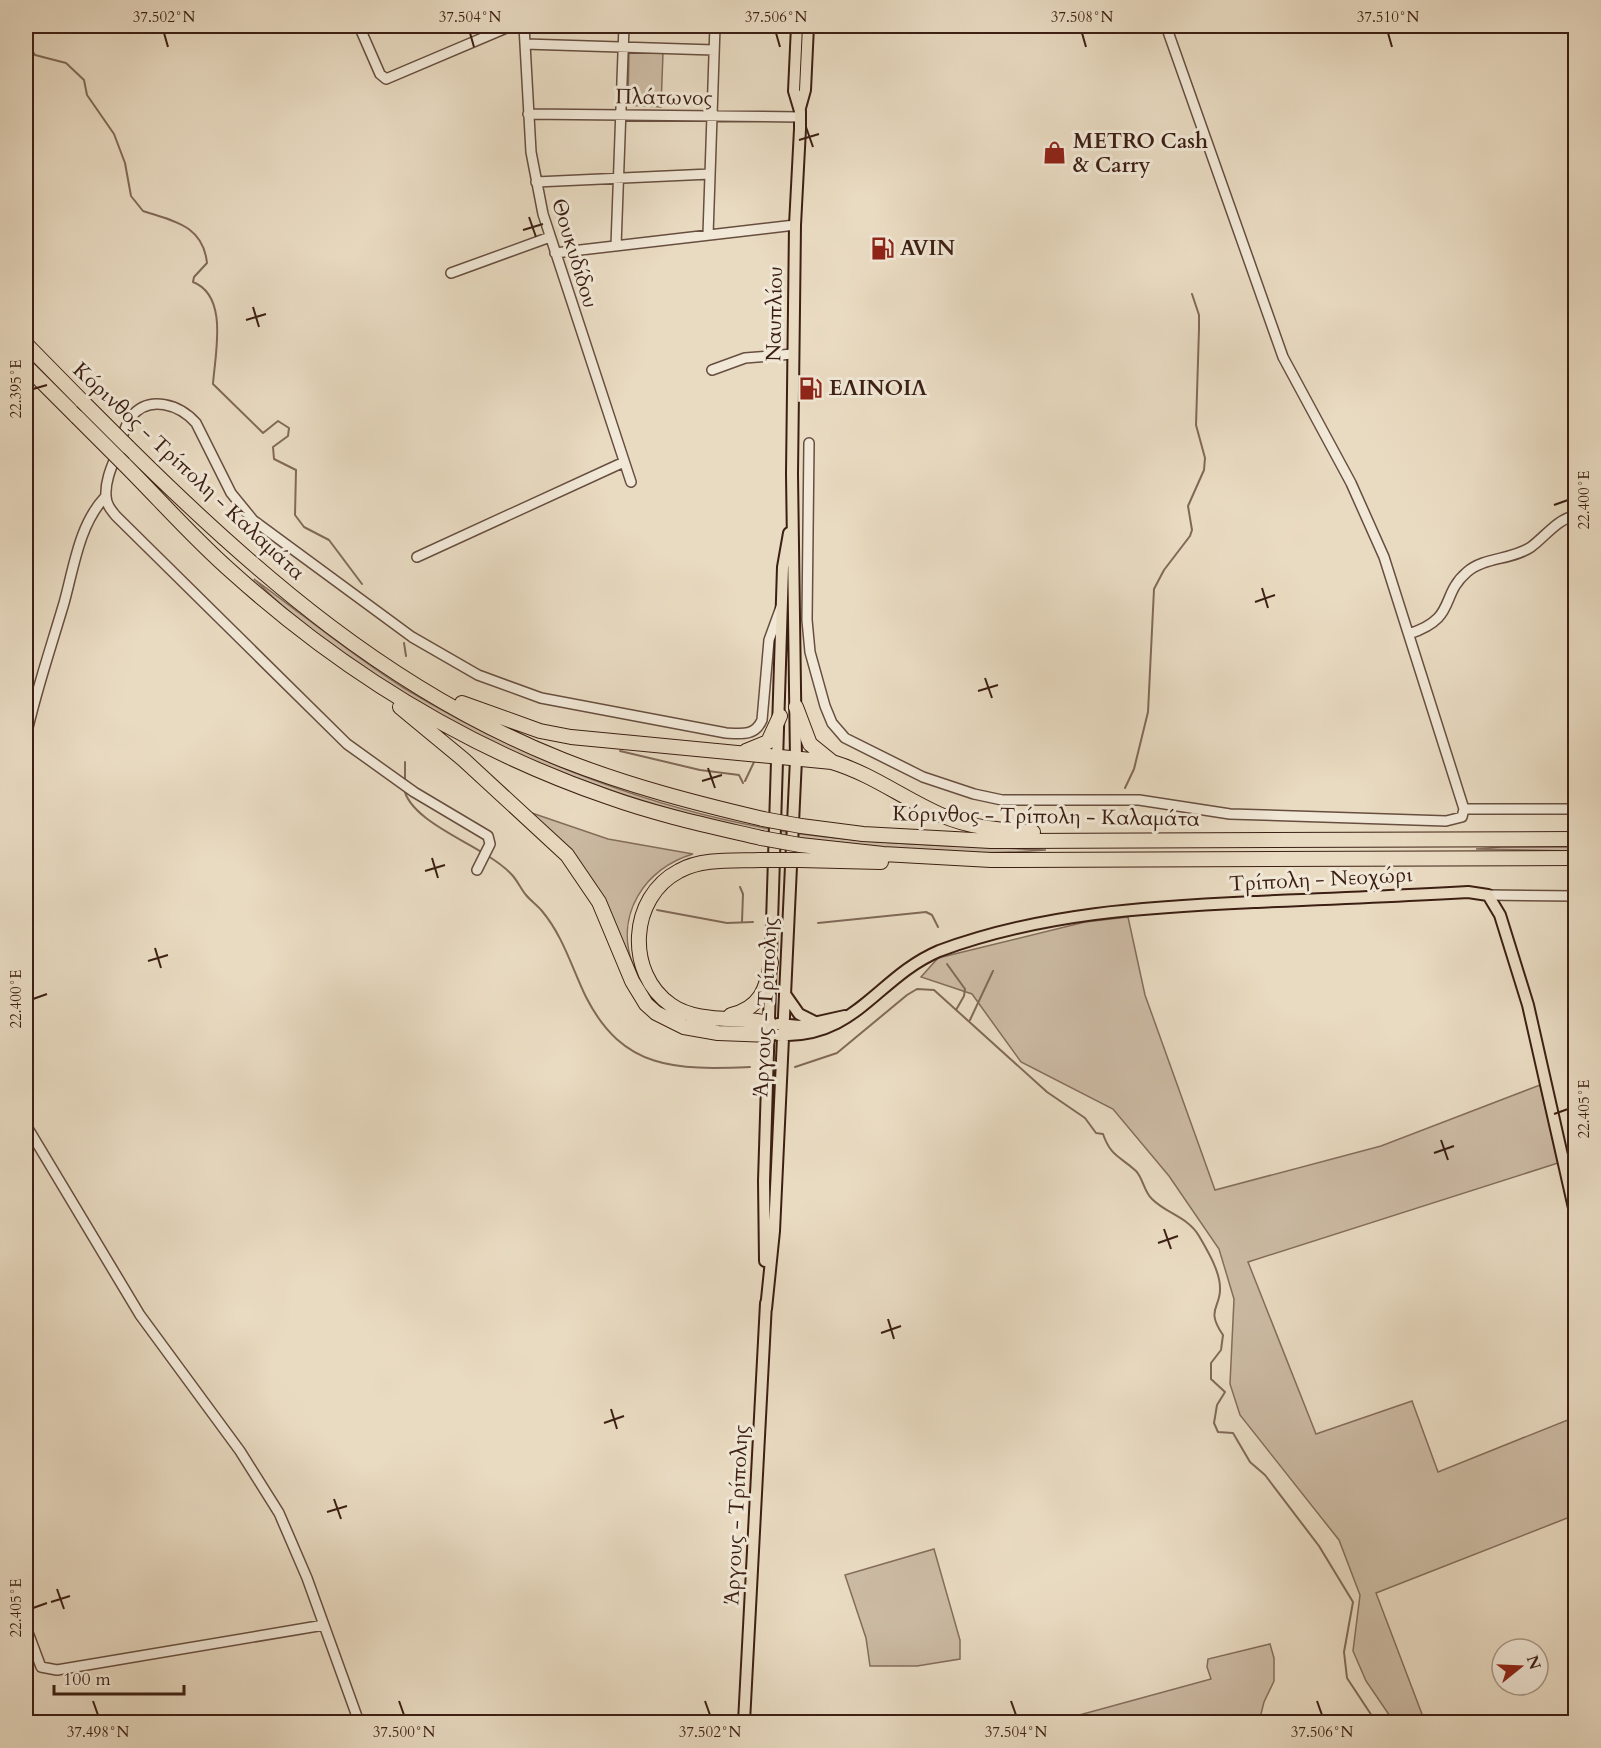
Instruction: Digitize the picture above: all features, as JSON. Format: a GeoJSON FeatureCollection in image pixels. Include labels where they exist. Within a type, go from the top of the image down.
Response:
{"type":"FeatureCollection","features":[{"type":"Feature","properties":{"kind":"highway","name":"Κόρινθος - Τρίπολη - Καλαμάτα"},"geometry":{"type":"LineString","coordinates":[[26,344],[128,447],[268,578],[343,638],[407,680],[509,736],[570,763],[653,792],[801,826],[922,838],[1575,839]]}},
{"type":"Feature","properties":{"kind":"highway","name":"Κόρινθος - Τρίπολη - Καλαμάτα"},"geometry":{"type":"LineString","coordinates":[[26,366],[233,574],[346,664],[449,726],[545,773],[648,810],[761,838],[800,845],[941,858],[991,860],[1575,858]]}},
{"type":"Feature","properties":{"kind":"highway"},"geometry":{"type":"LineString","coordinates":[[346,664],[464,760],[567,855],[599,902],[632,981],[646,1004],[656,1013],[684,1027],[718,1033],[776,1029]]}},
{"type":"Feature","properties":{"kind":"highway"},"geometry":{"type":"LineString","coordinates":[[407,680],[540,731],[571,737],[832,762],[856,769],[941,816],[960,822],[1090,840]]}},
{"type":"Feature","properties":{"kind":"highway"},"geometry":{"type":"LineString","coordinates":[[796,707],[810,744],[832,762]]}},
{"type":"Feature","properties":{"kind":"highway"},"geometry":{"type":"LineString","coordinates":[[738,752],[768,742],[780,716]]}},
{"type":"Feature","properties":{"kind":"highway"},"geometry":{"type":"LineString","coordinates":[[776,1029],[725,1017],[689,1014],[671,1005],[656,991],[640,960],[640,922],[644,909],[656,888],[680,870],[704,863],[760,860],[901,862],[941,858]]}},
{"type":"Feature","properties":{"kind":"highway"},"geometry":{"type":"LineString","coordinates":[[725,1017],[748,1010],[761,999],[771,962]]}},
{"type":"Feature","properties":{"kind":"main road","name":"Ναυπλίου"},"geometry":{"type":"LineString","coordinates":[[796,26],[794,91],[800,114]]}},
{"type":"Feature","properties":{"kind":"main road","name":"Ναυπλίου"},"geometry":{"type":"LineString","coordinates":[[796,707],[793,518],[795,225],[800,114],[805,90],[808,26]]}},
{"type":"Feature","properties":{"kind":"main road","name":"Ναυπλίου"},"geometry":{"type":"LineString","coordinates":[[780,716],[784,556],[793,518]]}},
{"type":"Feature","properties":{"kind":"main road","name":"Άργους - Τρίπολης"},"geometry":{"type":"LineString","coordinates":[[776,1029],[785,994],[796,759],[796,707]]}},
{"type":"Feature","properties":{"kind":"main road","name":"Άργους - Τρίπολης"},"geometry":{"type":"LineString","coordinates":[[744,1722],[766,1309],[764,1181],[776,1029],[771,962],[780,716]]}},
{"type":"Feature","properties":{"kind":"main road","name":"Τρίπολη - Νεοχώρι"},"geometry":{"type":"LineString","coordinates":[[776,1029],[810,1035],[825,1030],[849,1016],[919,961],[939,951],[1071,916],[1121,909],[1200,905],[1468,892],[1488,895]]}},
{"type":"Feature","properties":{"kind":"main road"},"geometry":{"type":"LineString","coordinates":[[1488,895],[1500,915],[1528,1005],[1575,1217]]}},
{"type":"Feature","properties":{"kind":"main road"},"geometry":{"type":"LineString","coordinates":[[785,994],[799,1014],[817,1023]]}},
{"type":"Feature","properties":{"kind":"main road","name":"Τρίπολη - Νεοχώρι"},"geometry":{"type":"LineString","coordinates":[[776,1029],[849,1016]]}},
{"type":"Feature","properties":{"kind":"street"},"geometry":{"type":"LineString","coordinates":[[359,26],[380,74],[386,80],[511,26]]}},
{"type":"Feature","properties":{"kind":"street","name":"Θουκυδίδου"},"geometry":{"type":"LineString","coordinates":[[524,26],[528,114],[536,182],[555,253],[631,482]]}},
{"type":"Feature","properties":{"kind":"street"},"geometry":{"type":"LineString","coordinates":[[616,246],[624,26]]}},
{"type":"Feature","properties":{"kind":"street"},"geometry":{"type":"LineString","coordinates":[[708,235],[715,26]]}},
{"type":"Feature","properties":{"kind":"street"},"geometry":{"type":"LineString","coordinates":[[809,443],[807,620],[810,652],[825,706],[832,723],[845,738],[923,777],[947,786],[1002,800],[1139,800],[1230,814],[1295,818],[1446,821],[1462,817],[1464,809],[1409,634],[1368,517],[1283,357],[1166,26]]}},
{"type":"Feature","properties":{"kind":"street"},"geometry":{"type":"LineString","coordinates":[[525,44],[714,50]]}},
{"type":"Feature","properties":{"kind":"street","name":"Πλάτωνος"},"geometry":{"type":"LineString","coordinates":[[528,114],[712,116],[800,114]]}},
{"type":"Feature","properties":{"kind":"street"},"geometry":{"type":"LineString","coordinates":[[536,182],[710,174]]}},
{"type":"Feature","properties":{"kind":"street"},"geometry":{"type":"LineString","coordinates":[[555,253],[795,225]]}},
{"type":"Feature","properties":{"kind":"street"},"geometry":{"type":"LineString","coordinates":[[451,273],[550,237]]}},
{"type":"Feature","properties":{"kind":"street"},"geometry":{"type":"LineString","coordinates":[[712,370],[745,358],[793,354]]}},
{"type":"Feature","properties":{"kind":"street"},"geometry":{"type":"LineString","coordinates":[[26,736],[51,639],[91,514],[105,497],[109,476],[120,460],[130,418],[138,410],[156,404],[178,407],[195,423],[231,493],[264,530],[412,637],[478,675],[563,704],[726,733],[751,733],[762,720],[769,640],[783,604]]}},
{"type":"Feature","properties":{"kind":"street"},"geometry":{"type":"LineString","coordinates":[[417,556],[624,462]]}},
{"type":"Feature","properties":{"kind":"street"},"geometry":{"type":"LineString","coordinates":[[105,497],[116,516],[347,744],[414,792],[488,836],[490,844],[477,870]]}},
{"type":"Feature","properties":{"kind":"street"},"geometry":{"type":"LineString","coordinates":[[1409,634],[1423,630],[1443,614],[1456,585],[1475,566],[1530,547],[1552,527],[1575,514]]}},
{"type":"Feature","properties":{"kind":"street"},"geometry":{"type":"LineString","coordinates":[[1464,809],[1575,809]]}},
{"type":"Feature","properties":{"kind":"street"},"geometry":{"type":"LineString","coordinates":[[1488,895],[1575,896]]}},
{"type":"Feature","properties":{"kind":"street"},"geometry":{"type":"LineString","coordinates":[[26,1125],[140,1315],[240,1451],[279,1513],[296,1550],[359,1722]]}},
{"type":"Feature","properties":{"kind":"street"},"geometry":{"type":"LineString","coordinates":[[26,1632],[41,1667],[57,1670],[324,1625]]}},
{"type":"Feature","properties":{"kind":"shaded area"},"geometry":{"type":"Polygon","coordinates":[[[629,52],[663,53],[661,107],[628,105],[629,52]]]}},
{"type":"Feature","properties":{"kind":"shaded area"},"geometry":{"type":"Polygon","coordinates":[[[254,579],[365,662],[404,688],[498,739],[596,781],[698,813],[802,834],[893,843],[1046,850],[943,852],[837,844],[729,824],[622,794],[518,754],[421,705],[332,646],[254,579]]]}},
{"type":"Feature","properties":{"kind":"shaded area"},"geometry":{"type":"Polygon","coordinates":[[[526,811],[608,839],[693,854],[661,870],[638,896],[631,912],[628,929],[628,946],[633,965],[646,988],[657,999],[751,1024],[751,1031],[717,1029],[675,1018],[641,992],[608,918],[526,811]]]}},
{"type":"Feature","properties":{"kind":"shaded area"},"geometry":{"type":"Polygon","coordinates":[[[1575,847],[1575,851],[1476,849],[1575,847]]]}},
{"type":"Feature","properties":{"kind":"shaded area"},"geometry":{"type":"Polygon","coordinates":[[[1128,917],[1145,995],[1215,1190],[1381,1146],[1540,1085],[1558,1163],[1248,1262],[1316,1434],[1412,1401],[1438,1472],[1575,1417],[1575,1515],[1376,1593],[1425,1722],[1394,1722],[1366,1681],[1353,1651],[1360,1595],[1339,1540],[1240,1415],[1230,1384],[1234,1299],[1219,1249],[1169,1176],[1113,1109],[1021,1062],[972,994],[921,977],[938,958],[1085,922],[1128,917]]]}},
{"type":"Feature","properties":{"kind":"shaded area"},"geometry":{"type":"Polygon","coordinates":[[[934,1549],[960,1640],[960,1659],[917,1666],[870,1666],[866,1638],[845,1575],[934,1549]]]}},
{"type":"Feature","properties":{"kind":"shaded area"},"geometry":{"type":"Polygon","coordinates":[[[1270,1644],[1274,1658],[1274,1681],[1264,1702],[1259,1722],[1074,1722],[1072,1717],[1211,1679],[1207,1667],[1208,1659],[1270,1644]]]}},
{"type":"Feature","properties":{"kind":"waterway"},"geometry":{"type":"LineString","coordinates":[[26,37],[35,26]]}},
{"type":"Feature","properties":{"kind":"waterway"},"geometry":{"type":"LineString","coordinates":[[26,41],[35,55],[66,63],[84,80],[87,95],[114,134],[125,163],[131,196],[143,211],[185,226],[200,240],[207,263],[194,277],[193,282],[204,289],[212,300],[216,313],[217,342],[213,384],[263,433],[278,421],[289,428],[288,436],[273,447],[274,459],[296,470],[295,515],[304,527],[329,540],[362,584]]}},
{"type":"Feature","properties":{"kind":"waterway"},"geometry":{"type":"LineString","coordinates":[[1125,788],[1134,769],[1148,712],[1154,589],[1164,570],[1190,536],[1192,530],[1188,506],[1204,470],[1205,458],[1196,425],[1199,315],[1192,294]]}},
{"type":"Feature","properties":{"kind":"waterway"},"geometry":{"type":"LineString","coordinates":[[404,643],[406,656]]}},
{"type":"Feature","properties":{"kind":"waterway"},"geometry":{"type":"LineString","coordinates":[[620,751],[700,770],[739,775],[743,783]]}},
{"type":"Feature","properties":{"kind":"waterway"},"geometry":{"type":"LineString","coordinates":[[405,762],[405,783]]}},
{"type":"Feature","properties":{"kind":"waterway"},"geometry":{"type":"LineString","coordinates":[[745,781],[754,762]]}},
{"type":"Feature","properties":{"kind":"waterway"},"geometry":{"type":"LineString","coordinates":[[404,788],[415,808],[425,817],[483,853]]}},
{"type":"Feature","properties":{"kind":"waterway"},"geometry":{"type":"LineString","coordinates":[[488,856],[515,878],[526,895],[549,921],[586,997],[601,1021],[617,1039],[635,1052],[675,1065],[698,1068],[750,1067]]}},
{"type":"Feature","properties":{"kind":"waterway"},"geometry":{"type":"LineString","coordinates":[[740,887],[743,894],[742,922]]}},
{"type":"Feature","properties":{"kind":"waterway"},"geometry":{"type":"LineString","coordinates":[[657,910],[727,923],[753,922]]}},
{"type":"Feature","properties":{"kind":"waterway"},"geometry":{"type":"LineString","coordinates":[[818,923],[926,912],[932,915],[938,927]]}},
{"type":"Feature","properties":{"kind":"waterway"},"geometry":{"type":"LineString","coordinates":[[947,964],[965,989],[964,996],[956,1010]]}},
{"type":"Feature","properties":{"kind":"waterway"},"geometry":{"type":"LineString","coordinates":[[970,1020],[993,971]]}},
{"type":"Feature","properties":{"kind":"waterway"},"geometry":{"type":"LineString","coordinates":[[795,1067],[837,1053],[917,989],[934,990],[1047,1092],[1085,1118],[1096,1133],[1103,1134],[1116,1156],[1138,1174],[1152,1199],[1189,1224],[1199,1236],[1219,1281],[1220,1295],[1214,1314],[1223,1335],[1221,1350],[1211,1363],[1211,1379],[1225,1392],[1217,1405],[1214,1423],[1218,1432],[1233,1433],[1250,1462],[1265,1475],[1319,1546],[1353,1602],[1344,1652],[1347,1678],[1376,1722]]}},
{"type":"Feature","properties":{"kind":"place","name":"METRO Cash & Carry"},"geometry":{"type":"Point","coordinates":[1055,153]}},
{"type":"Feature","properties":{"kind":"place","name":"AVIN"},"geometry":{"type":"Point","coordinates":[882,248]}},
{"type":"Feature","properties":{"kind":"place","name":"ΕΛΙΝΟΙΛ"},"geometry":{"type":"Point","coordinates":[811,388]}}]}
